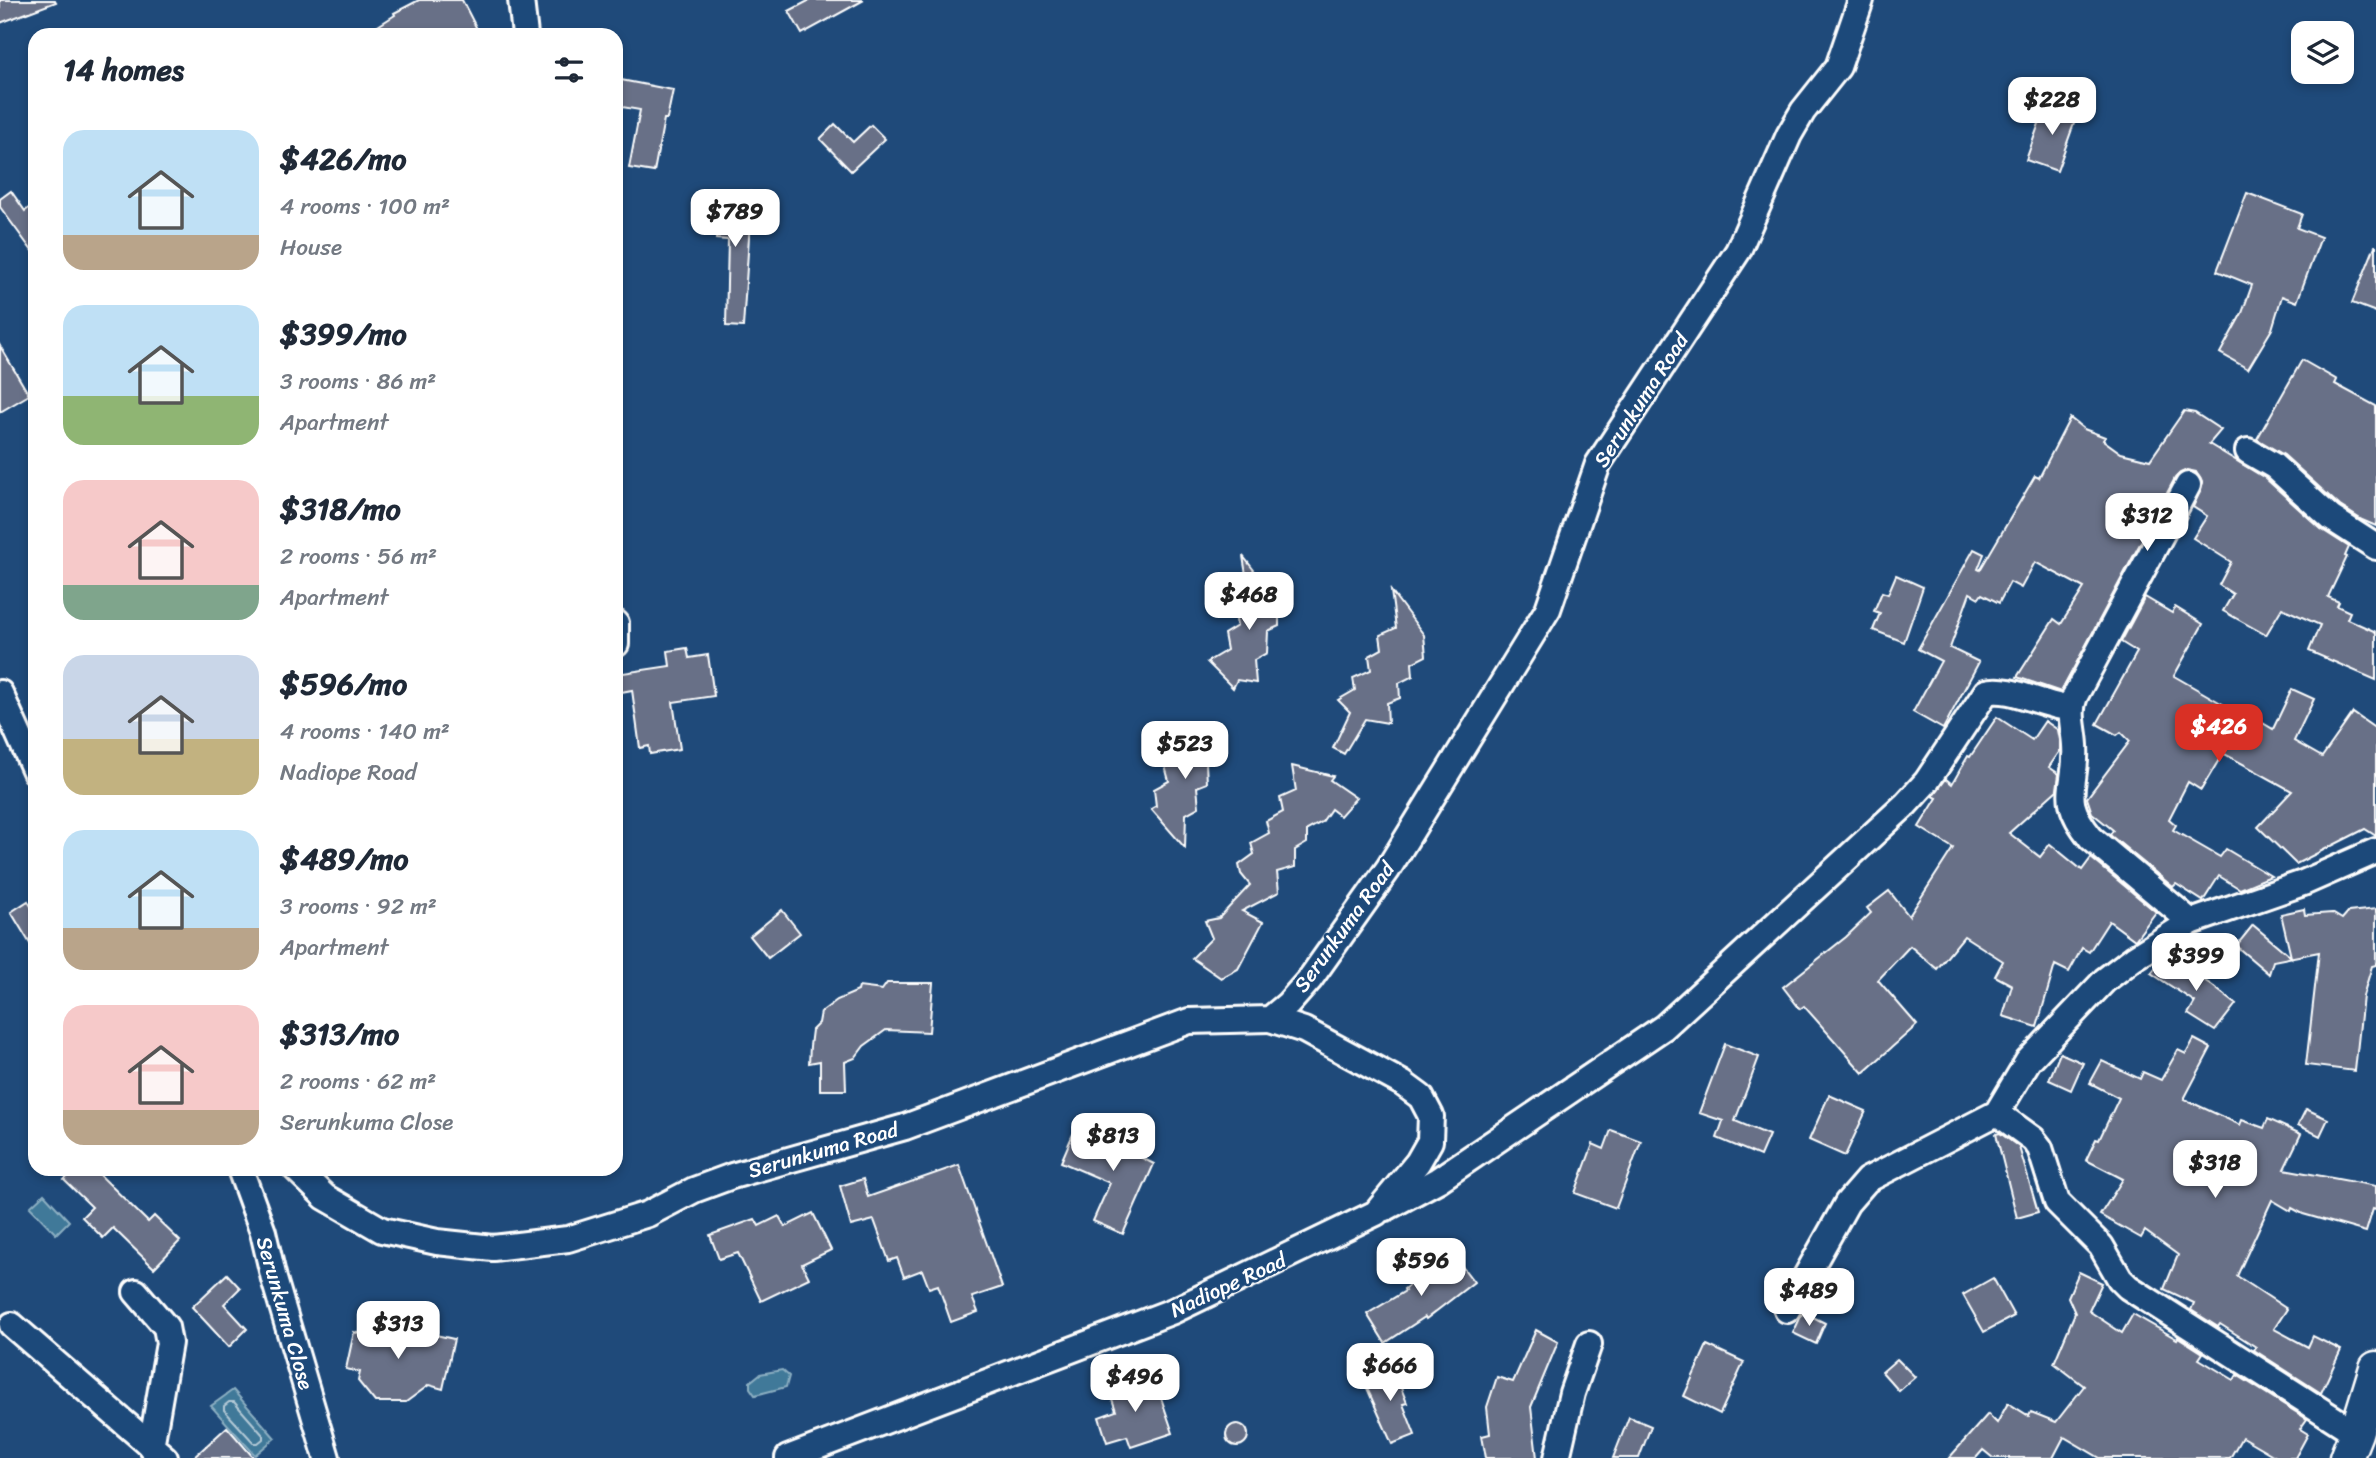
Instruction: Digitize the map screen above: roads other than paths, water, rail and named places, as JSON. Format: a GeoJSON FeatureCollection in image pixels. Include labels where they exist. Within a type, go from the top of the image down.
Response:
{"type":"FeatureCollection","features":[{"type":"Feature","properties":{"kind":"street"},"geometry":{"type":"LineString","coordinates":[[521,0],[524,28]]}},
{"type":"Feature","properties":{"kind":"street","name":"Serunkuma Road"},"geometry":{"type":"LineString","coordinates":[[303,1176],[325,1197],[382,1230],[437,1242],[493,1248],[568,1239],[648,1214],[694,1190],[732,1176],[905,1127],[1189,1021],[1270,1019],[1310,979],[1388,869],[1548,609],[1598,464],[1738,251],[1789,135],[1803,111],[1838,67],[1861,0]]}},
{"type":"Feature","properties":{"kind":"street"},"geometry":{"type":"LineString","coordinates":[[2248,451],[2274,466],[2332,518],[2376,547]]}},
{"type":"Feature","properties":{"kind":"street"},"geometry":{"type":"LineString","coordinates":[[2188,485],[2070,708],[2076,746],[2070,791],[2079,823],[2091,838],[2191,922]]}},
{"type":"Feature","properties":{"kind":"street"},"geometry":{"type":"LineString","coordinates":[[1376,1213],[1438,1180],[1664,1027],[1906,804],[1927,781],[1986,692],[2002,691],[2056,707],[2070,708]]}},
{"type":"Feature","properties":{"kind":"street"},"geometry":{"type":"LineString","coordinates":[[0,693],[28,755]]}},
{"type":"Feature","properties":{"kind":"street"},"geometry":{"type":"LineString","coordinates":[[1787,1310],[1847,1203],[1867,1180],[1997,1113],[2028,1061],[2105,979],[2191,922],[2303,883],[2376,851]]}},
{"type":"Feature","properties":{"kind":"street","name":"Nadiope Road"},"geometry":{"type":"LineString","coordinates":[[788,1458],[1173,1311],[1376,1213],[1418,1162],[1430,1141],[1431,1116],[1422,1097],[1402,1083],[1304,1030],[1270,1019]]}},
{"type":"Feature","properties":{"kind":"street"},"geometry":{"type":"LineString","coordinates":[[1997,1113],[2033,1139],[2040,1148],[2057,1202],[2101,1246],[2127,1287],[2351,1445],[2376,1368]]}},
{"type":"Feature","properties":{"kind":"street","name":"Serunkuma Close"},"geometry":{"type":"LineString","coordinates":[[243,1176],[263,1232],[274,1279],[327,1458]]}},
{"type":"Feature","properties":{"kind":"street"},"geometry":{"type":"LineString","coordinates":[[136,1292],[166,1327],[169,1343],[158,1453]]}},
{"type":"Feature","properties":{"kind":"street"},"geometry":{"type":"LineString","coordinates":[[12,1325],[158,1453]]}},
{"type":"Feature","properties":{"kind":"street"},"geometry":{"type":"LineString","coordinates":[[1557,1458],[1572,1393],[1589,1344]]}},
{"type":"Feature","properties":{"kind":"water"},"geometry":{"type":"Polygon","coordinates":[[[44,1194],[69,1221],[56,1234],[30,1207],[44,1194]]]}},
{"type":"Feature","properties":{"kind":"water"},"geometry":{"type":"Polygon","coordinates":[[[782,1370],[789,1376],[786,1387],[755,1395],[750,1388],[750,1382],[760,1374],[782,1370]]]}},
{"type":"Feature","properties":{"kind":"water"},"geometry":{"type":"Polygon","coordinates":[[[233,1390],[275,1438],[255,1455],[211,1406],[233,1390]]]}}]}
